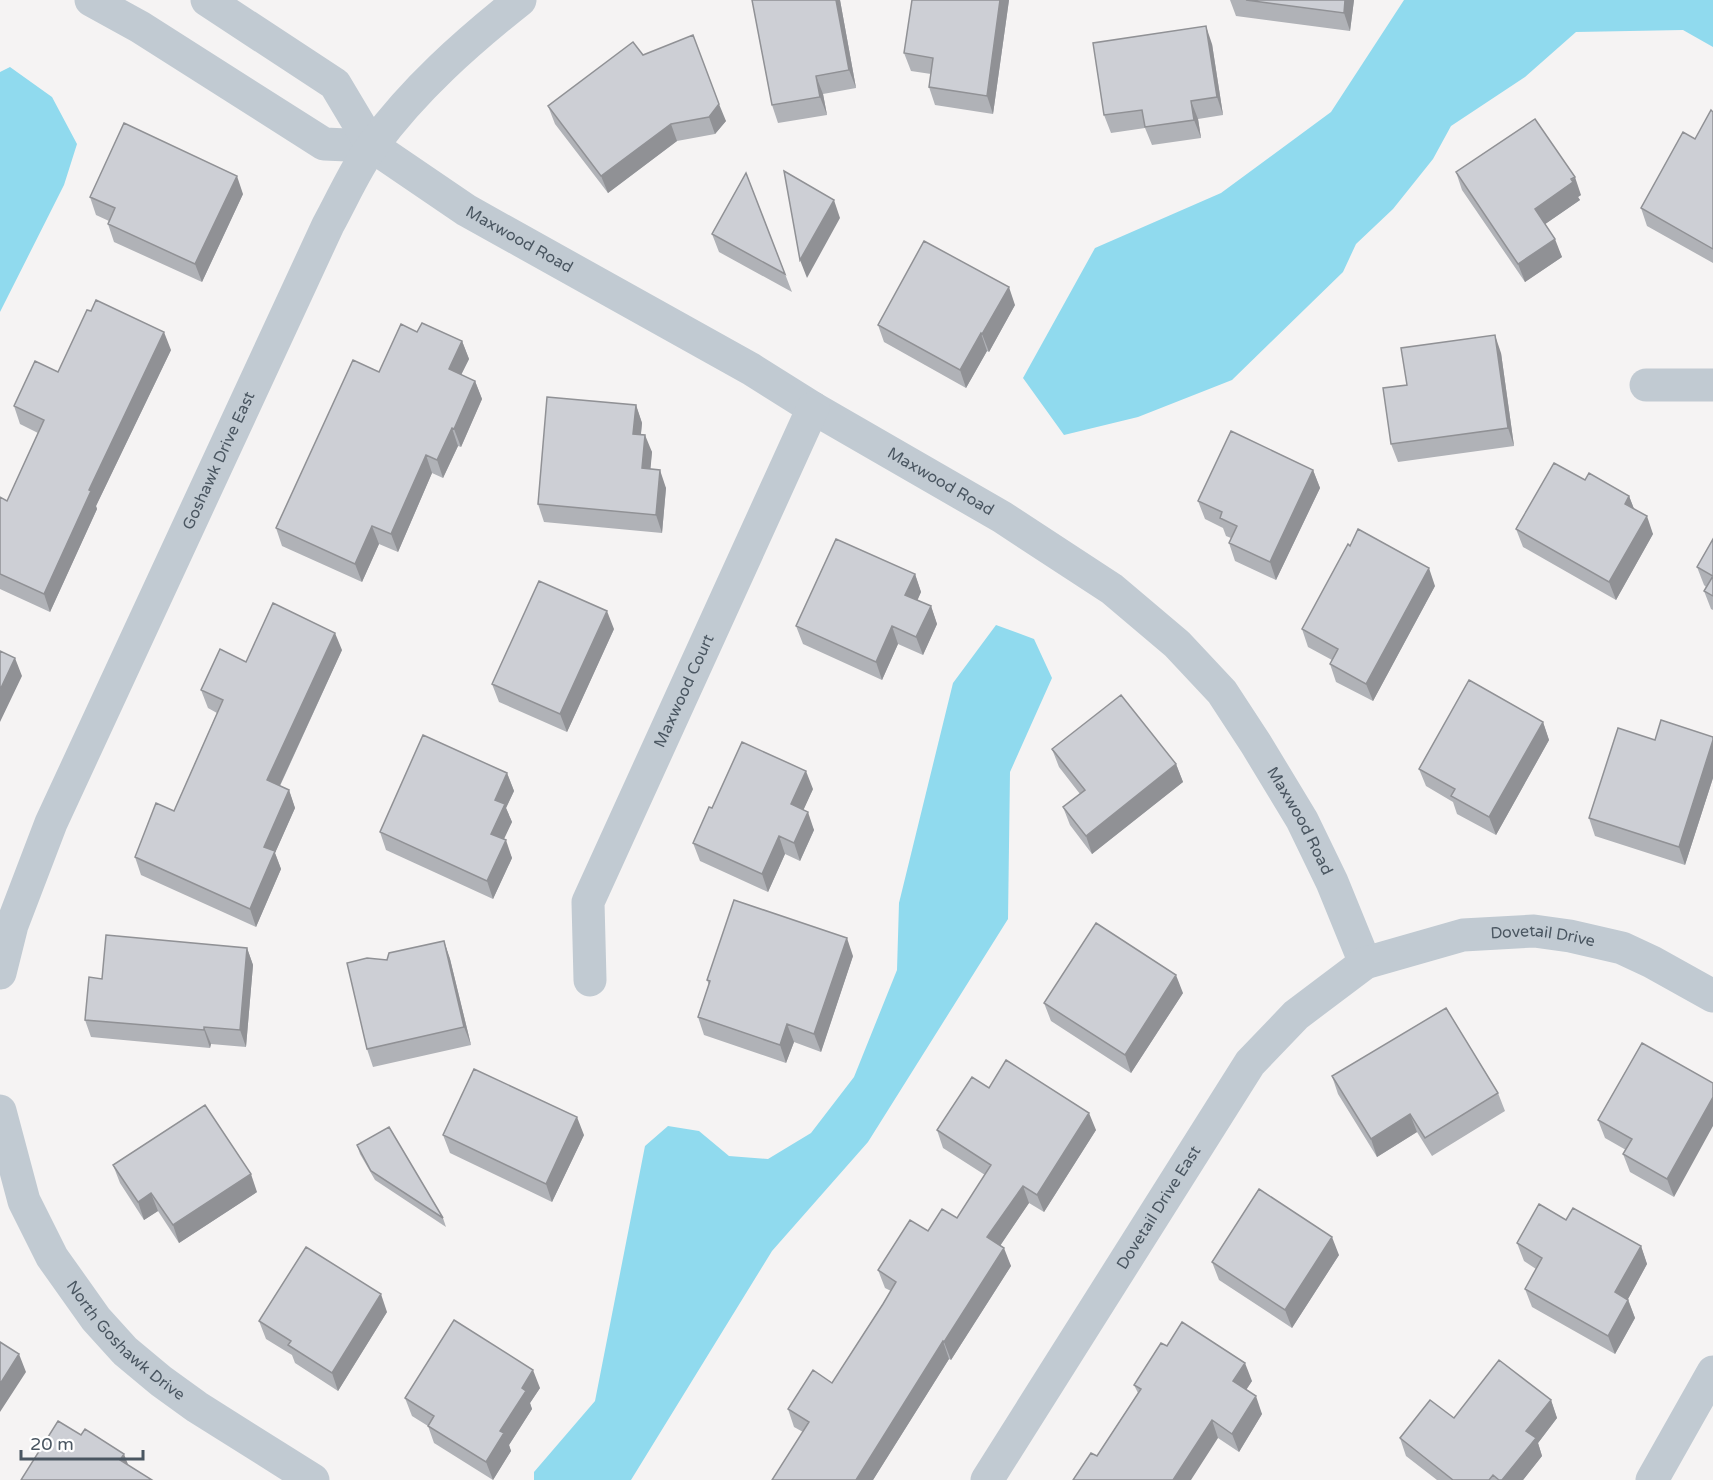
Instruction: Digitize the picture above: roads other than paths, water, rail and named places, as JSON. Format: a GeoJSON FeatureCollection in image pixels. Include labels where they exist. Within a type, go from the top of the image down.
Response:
{"type":"FeatureCollection","features":[{"type":"Feature","properties":{"kind":"street"},"geometry":{"type":"LineString","coordinates":[[91,0],[140,27],[324,144],[372,146]]}},
{"type":"Feature","properties":{"kind":"street","name":"Maxwood Road"},"geometry":{"type":"LineString","coordinates":[[207,0],[335,84],[372,146],[466,210],[751,369],[813,408],[1002,517],[1112,589],[1177,645],[1222,692],[1302,820],[1332,882],[1365,963]]}},
{"type":"Feature","properties":{"kind":"street","name":"Goshawk Drive East"},"geometry":{"type":"LineString","coordinates":[[0,973],[12,925],[51,824],[328,225],[372,146],[415,95],[471,39],[520,0]]}},
{"type":"Feature","properties":{"kind":"street"},"geometry":{"type":"LineString","coordinates":[[1646,385],[1713,386]]}},
{"type":"Feature","properties":{"kind":"street","name":"Maxwood Court"},"geometry":{"type":"LineString","coordinates":[[590,980],[588,902],[813,408]]}},
{"type":"Feature","properties":{"kind":"street","name":"Dovetail Drive"},"geometry":{"type":"LineString","coordinates":[[1365,963],[1463,935],[1534,931],[1570,936],[1622,948],[1713,996]]}},
{"type":"Feature","properties":{"kind":"street","name":"Dovetail Drive East"},"geometry":{"type":"LineString","coordinates":[[987,1480],[1250,1063],[1296,1015],[1365,963]]}},
{"type":"Feature","properties":{"kind":"street"},"geometry":{"type":"LineString","coordinates":[[0,1111],[4,1143]]}},
{"type":"Feature","properties":{"kind":"street","name":"North Goshawk Drive"},"geometry":{"type":"LineString","coordinates":[[4,1143],[24,1201],[52,1257],[96,1319],[125,1351],[197,1407],[314,1480]]}},
{"type":"Feature","properties":{"kind":"street"},"geometry":{"type":"LineString","coordinates":[[1652,1480],[1713,1372]]}},
{"type":"Feature","properties":{"kind":"water"},"geometry":{"type":"Polygon","coordinates":[[[1404,0],[1713,0],[1713,47],[1683,30],[1576,32],[1525,77],[1451,126],[1433,159],[1393,209],[1356,244],[1343,272],[1232,380],[1138,417],[1064,435],[1023,378],[1095,248],[1221,193],[1331,112],[1404,0]]]}},
{"type":"Feature","properties":{"kind":"water"},"geometry":{"type":"Polygon","coordinates":[[[10,67],[52,97],[77,144],[64,185],[0,312],[0,72],[10,67]]]}},
{"type":"Feature","properties":{"kind":"water"},"geometry":{"type":"Polygon","coordinates":[[[996,625],[1034,639],[1052,678],[1010,772],[1008,919],[868,1142],[772,1251],[631,1480],[534,1480],[534,1472],[595,1401],[645,1146],[668,1126],[699,1131],[729,1156],[768,1159],[811,1133],[854,1077],[897,970],[899,903],[953,683],[996,625]]]}}]}
